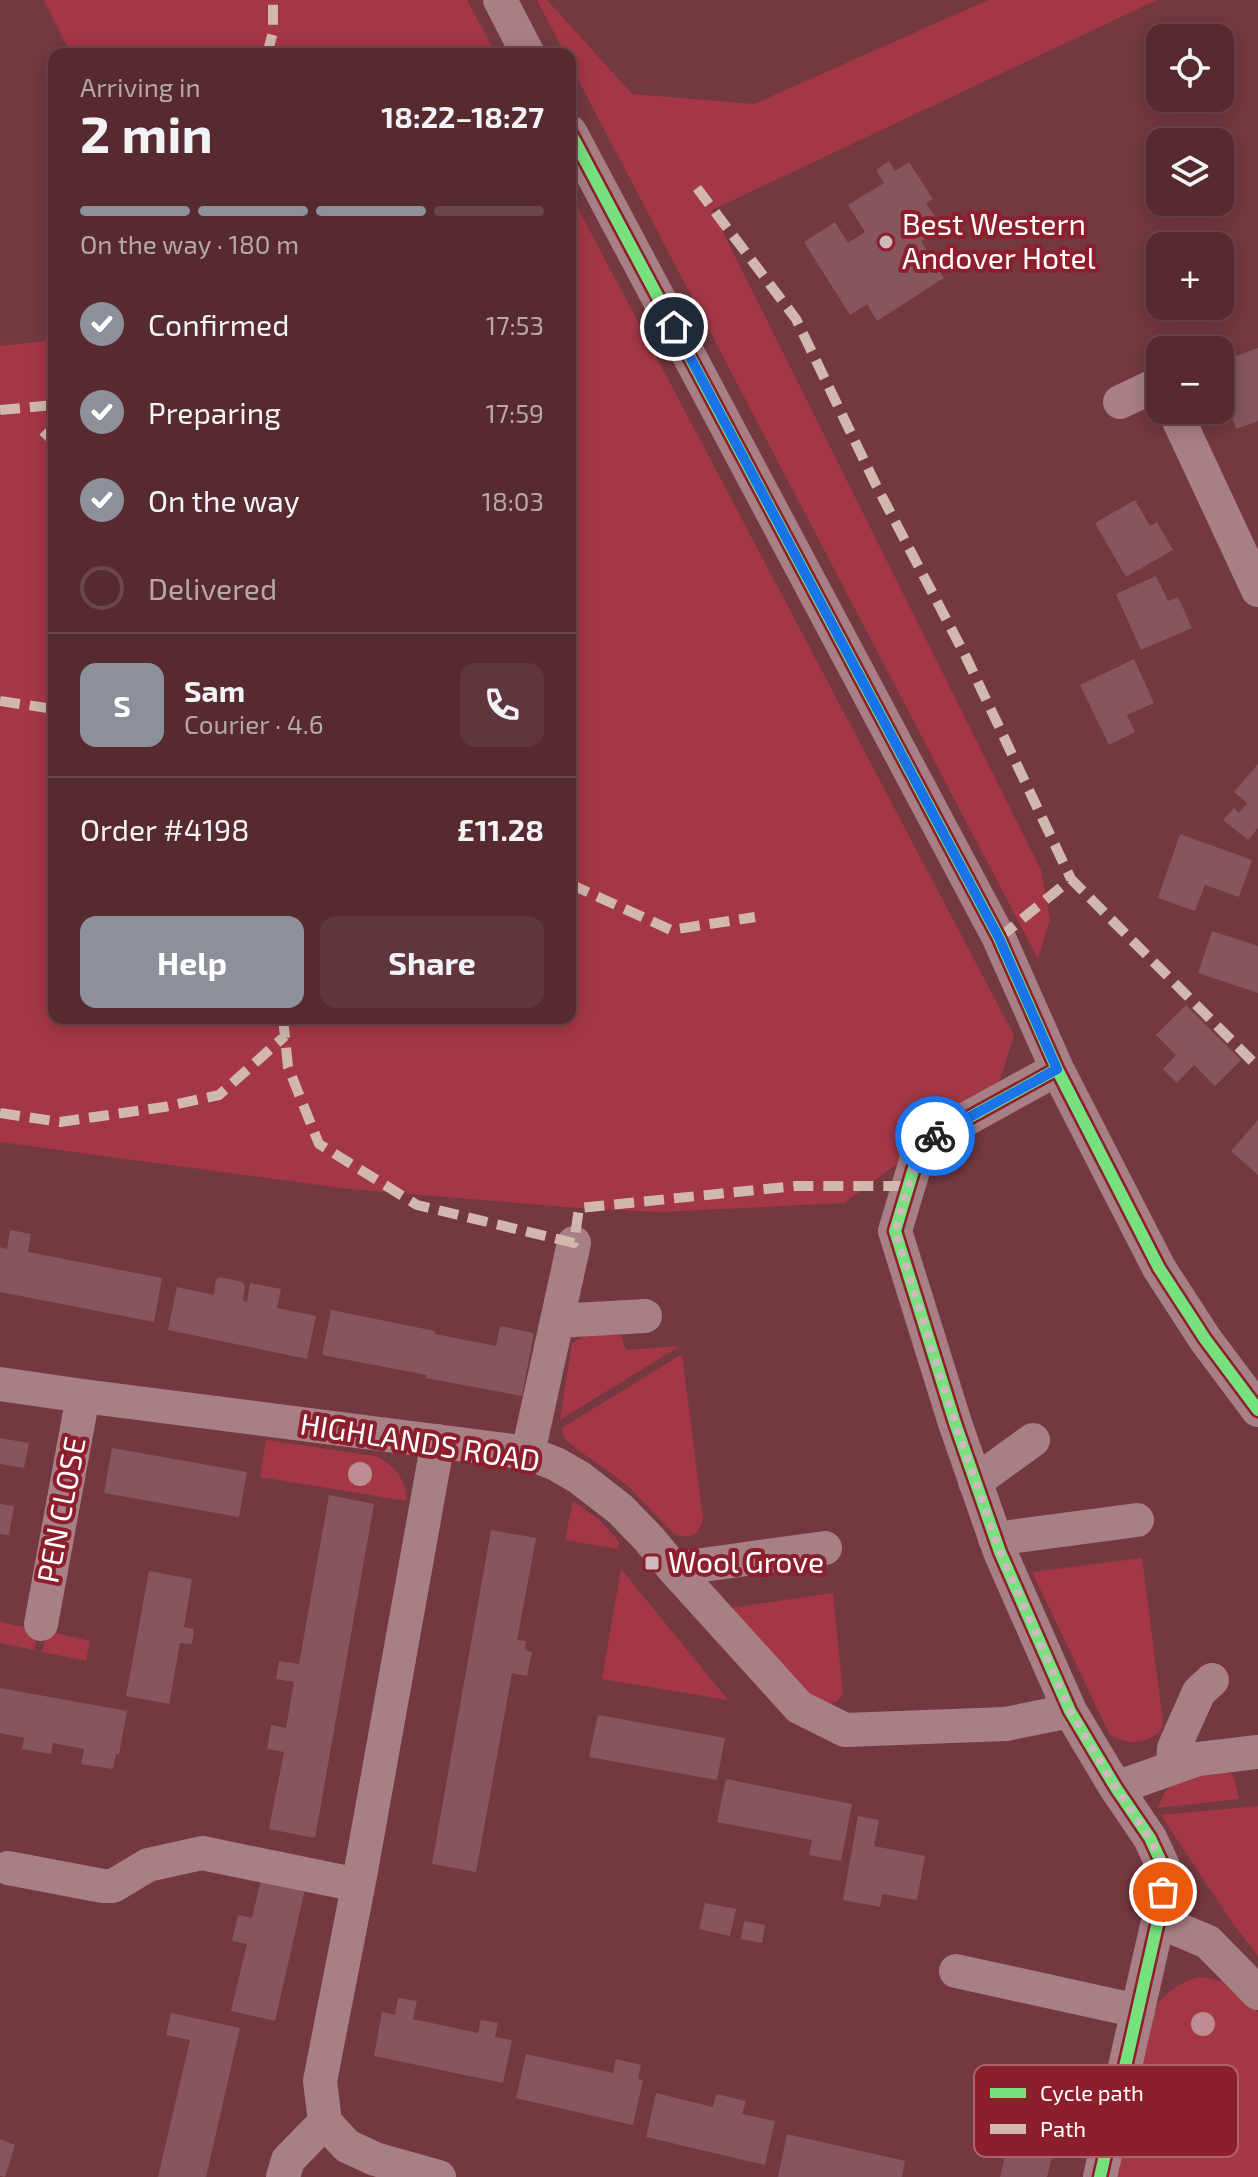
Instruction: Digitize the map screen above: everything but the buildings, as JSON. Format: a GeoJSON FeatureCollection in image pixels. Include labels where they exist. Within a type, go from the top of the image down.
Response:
{"type":"FeatureCollection","features":[{"type":"Feature","properties":{"kind":"street"},"geometry":{"type":"LineString","coordinates":[[500,0],[525,48]]}},
{"type":"Feature","properties":{"kind":"street"},"geometry":{"type":"LineString","coordinates":[[576,143],[999,938],[1057,1069],[1159,1268],[1205,1339],[1258,1410]]}},
{"type":"Feature","properties":{"kind":"street"},"geometry":{"type":"LineString","coordinates":[[1120,402],[1146,390]]}},
{"type":"Feature","properties":{"kind":"street"},"geometry":{"type":"LineString","coordinates":[[1181,424],[1258,590]]}},
{"type":"Feature","properties":{"kind":"street"},"geometry":{"type":"LineString","coordinates":[[1057,1069],[921,1144],[895,1231],[995,1539],[1070,1711],[1150,1838],[1163,1866],[1158,1921],[1126,2065]]}},
{"type":"Feature","properties":{"kind":"street"},"geometry":{"type":"LineString","coordinates":[[528,1453],[574,1243]]}},
{"type":"Feature","properties":{"kind":"street"},"geometry":{"type":"LineString","coordinates":[[557,1321],[645,1316]]}},
{"type":"Feature","properties":{"kind":"street","name":"HIGHLANDS ROAD"},"geometry":{"type":"LineString","coordinates":[[0,1384],[528,1453],[580,1478],[620,1509],[799,1707],[845,1730],[1006,1724],[1070,1711]]}},
{"type":"Feature","properties":{"kind":"street","name":"PEN CLOSE"},"geometry":{"type":"LineString","coordinates":[[41,1624],[83,1396]]}},
{"type":"Feature","properties":{"kind":"street"},"geometry":{"type":"LineString","coordinates":[[975,1482],[1033,1440]]}},
{"type":"Feature","properties":{"kind":"street"},"geometry":{"type":"LineString","coordinates":[[438,1441],[320,2081],[325,2122],[347,2146],[375,2159],[439,2177]]}},
{"type":"Feature","properties":{"kind":"street"},"geometry":{"type":"LineString","coordinates":[[995,1539],[1137,1520]]}},
{"type":"Feature","properties":{"kind":"street"},"geometry":{"type":"LineString","coordinates":[[674,1569],[825,1548]]}},
{"type":"Feature","properties":{"kind":"street"},"geometry":{"type":"LineString","coordinates":[[1173,1767],[1174,1748],[1185,1723],[1199,1692],[1212,1680]]}},
{"type":"Feature","properties":{"kind":"street"},"geometry":{"type":"LineString","coordinates":[[1116,1788],[1198,1759],[1258,1752]]}},
{"type":"Feature","properties":{"kind":"street"},"geometry":{"type":"LineString","coordinates":[[8,1868],[113,1886],[148,1865],[202,1853],[358,1885]]}},
{"type":"Feature","properties":{"kind":"street"},"geometry":{"type":"LineString","coordinates":[[1158,1921],[1208,1942],[1258,1993]]}},
{"type":"Feature","properties":{"kind":"street"},"geometry":{"type":"LineString","coordinates":[[956,1971],[1138,2011]]}},
{"type":"Feature","properties":{"kind":"street"},"geometry":{"type":"LineString","coordinates":[[283,2177],[288,2160],[325,2122]]}},
{"type":"Feature","properties":{"kind":"street"},"geometry":{"type":"LineString","coordinates":[[1100,2177],[1105,2157]]}},
{"type":"Feature","properties":{"kind":"shaded area"},"geometry":{"type":"Polygon","coordinates":[[[44,0],[467,0],[493,48],[68,48],[44,0]]]}},
{"type":"Feature","properties":{"kind":"shaded area"},"geometry":{"type":"Polygon","coordinates":[[[537,0],[547,0],[632,94],[754,104],[988,0],[1157,0],[712,210],[1041,870],[1050,919],[1038,959],[576,75],[576,48],[562,48],[537,0]]]}},
{"type":"Feature","properties":{"kind":"shaded area"},"geometry":{"type":"Polygon","coordinates":[[[576,204],[1014,1035],[997,1090],[844,1203],[661,1212],[579,1208],[349,1189],[0,1142],[0,346],[48,341],[48,1024],[576,1024],[576,204]]]}},
{"type":"Feature","properties":{"kind":"shaded area"},"geometry":{"type":"Polygon","coordinates":[[[591,1332],[621,1336],[626,1350],[680,1346],[560,1420],[572,1343],[591,1332]]]}},
{"type":"Feature","properties":{"kind":"shaded area"},"geometry":{"type":"Polygon","coordinates":[[[682,1354],[703,1519],[696,1533],[688,1536],[673,1533],[627,1485],[570,1444],[563,1436],[562,1428],[682,1354]]]}},
{"type":"Feature","properties":{"kind":"shaded area"},"geometry":{"type":"Polygon","coordinates":[[[266,1440],[376,1456],[398,1474],[405,1487],[406,1501],[260,1477],[266,1440]]]}},
{"type":"Feature","properties":{"kind":"shaded area"},"geometry":{"type":"Polygon","coordinates":[[[574,1502],[597,1518],[617,1539],[618,1549],[565,1540],[574,1502]]]}},
{"type":"Feature","properties":{"kind":"shaded area"},"geometry":{"type":"Polygon","coordinates":[[[1142,1558],[1163,1722],[1161,1730],[1150,1739],[1130,1742],[1110,1735],[1032,1572],[1142,1558]]]}},
{"type":"Feature","properties":{"kind":"shaded area"},"geometry":{"type":"Polygon","coordinates":[[[621,1569],[728,1700],[602,1679],[621,1569]]]}},
{"type":"Feature","properties":{"kind":"shaded area"},"geometry":{"type":"Polygon","coordinates":[[[833,1593],[843,1694],[831,1704],[806,1693],[730,1608],[833,1593]]]}},
{"type":"Feature","properties":{"kind":"shaded area"},"geometry":{"type":"Polygon","coordinates":[[[0,1622],[39,1630],[34,1650],[0,1643],[0,1622]]]}},
{"type":"Feature","properties":{"kind":"shaded area"},"geometry":{"type":"Polygon","coordinates":[[[47,1631],[90,1641],[86,1661],[42,1652],[47,1631]]]}},
{"type":"Feature","properties":{"kind":"shaded area"},"geometry":{"type":"Polygon","coordinates":[[[1230,1772],[1239,1799],[1158,1808],[1164,1793],[1180,1776],[1230,1772]]]}},
{"type":"Feature","properties":{"kind":"shaded area"},"geometry":{"type":"Polygon","coordinates":[[[1258,1806],[1258,1956],[1233,1924],[1161,1815],[1258,1806]]]}},
{"type":"Feature","properties":{"kind":"shaded area"},"geometry":{"type":"Polygon","coordinates":[[[1199,1977],[1218,1980],[1233,1987],[1258,2012],[1258,2177],[1115,2177],[1120,2157],[1238,2157],[1238,2065],[1142,2065],[1157,2004],[1187,1981],[1199,1977]]]}},
{"type":"Feature","properties":{"kind":"marked path"},"geometry":{"type":"LineString","coordinates":[[269,48],[273,32],[273,0]]}},
{"type":"Feature","properties":{"kind":"marked path"},"geometry":{"type":"LineString","coordinates":[[697,188],[796,319],[876,485],[966,657],[1071,879]]}},
{"type":"Feature","properties":{"kind":"marked path"},"geometry":{"type":"LineString","coordinates":[[0,410],[48,406]]}},
{"type":"Feature","properties":{"kind":"marked path"},"geometry":{"type":"LineString","coordinates":[[43,431],[48,436]]}},
{"type":"Feature","properties":{"kind":"marked path"},"geometry":{"type":"LineString","coordinates":[[0,701],[48,708]]}},
{"type":"Feature","properties":{"kind":"marked path"},"geometry":{"type":"LineString","coordinates":[[999,938],[1071,879],[1258,1067]]}},
{"type":"Feature","properties":{"kind":"marked path"},"geometry":{"type":"LineString","coordinates":[[576,887],[671,930],[755,917]]}},
{"type":"Feature","properties":{"kind":"marked path"},"geometry":{"type":"LineString","coordinates":[[284,1024],[288,1067],[319,1144],[417,1205],[574,1243],[579,1208],[796,1186],[907,1186]]}},
{"type":"Feature","properties":{"kind":"marked path"},"geometry":{"type":"LineString","coordinates":[[0,1113],[60,1122],[164,1107],[219,1095],[285,1036]]}},
{"type":"Feature","properties":{"kind":"cycle path"},"geometry":{"type":"LineString","coordinates":[[576,143],[999,938],[1057,1069],[1159,1268],[1205,1339],[1258,1410]]}},
{"type":"Feature","properties":{"kind":"cycle path"},"geometry":{"type":"LineString","coordinates":[[1057,1069],[921,1144],[895,1231],[955,1423],[1000,1552],[1070,1711],[1150,1838],[1163,1866],[1158,1921],[1125,2065]]}},
{"type":"Feature","properties":{"kind":"cycle path"},"geometry":{"type":"LineString","coordinates":[[1100,2177],[1105,2157]]}},
{"type":"Feature","properties":{"kind":"way so far"},"geometry":{"type":"LineString","coordinates":[[935,1136],[921,1144],[895,1231],[955,1423],[1000,1552],[1070,1711],[1150,1838],[1163,1866],[1163,1892]]}},
{"type":"Feature","properties":{"kind":"place","name":"Best Western Andover Hotel"},"geometry":{"type":"Point","coordinates":[886,242]}},
{"type":"Feature","properties":{"kind":"place","name":"Wool Grove"},"geometry":{"type":"Point","coordinates":[652,1563]}},
{"type":"Feature","properties":{"kind":"route"},"geometry":{"type":"LineString","coordinates":[[674,327],[999,938],[1057,1069],[935,1136]]}}]}
